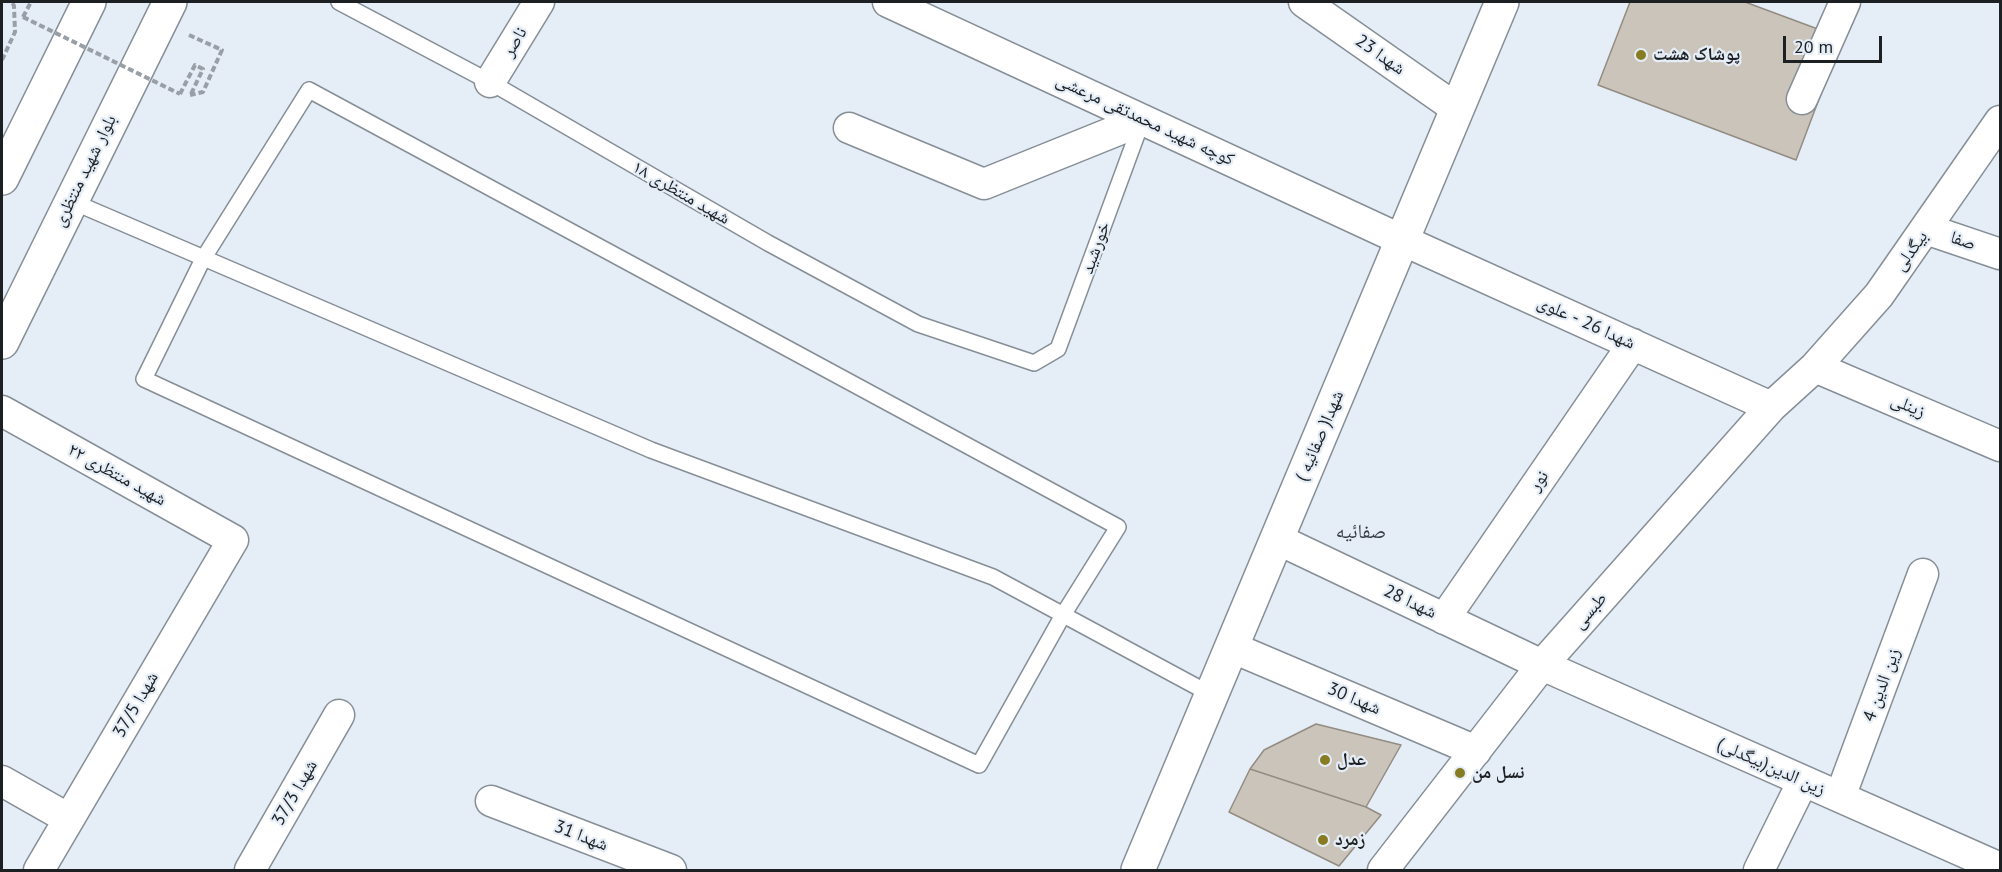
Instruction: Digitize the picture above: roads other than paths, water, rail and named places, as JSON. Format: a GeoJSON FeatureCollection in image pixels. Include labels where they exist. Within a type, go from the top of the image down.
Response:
{"type":"FeatureCollection","features":[{"type":"Feature","properties":{"kind":"main road"},"geometry":{"type":"LineString","coordinates":[[2,178],[12,138],[89,2]]}},
{"type":"Feature","properties":{"kind":"main road","name":"شهدا( صفائیه )"},"geometry":{"type":"LineString","coordinates":[[1138,870],[1502,2]]}},
{"type":"Feature","properties":{"kind":"main road","name":"بلوار شهید منتظری"},"geometry":{"type":"LineString","coordinates":[[2,342],[164,11]]}},
{"type":"Feature","properties":{"kind":"street","name":"ناصر"},"geometry":{"type":"LineString","coordinates":[[490,82],[539,2]]}},
{"type":"Feature","properties":{"kind":"street","name":"کوچه شهید محمدتقی مرعشی"},"geometry":{"type":"LineString","coordinates":[[888,2],[1402,240]]}},
{"type":"Feature","properties":{"kind":"street","name":"شهدا 23"},"geometry":{"type":"LineString","coordinates":[[1304,2],[1457,109]]}},
{"type":"Feature","properties":{"kind":"street"},"geometry":{"type":"LineString","coordinates":[[1802,99],[1845,2]]}},
{"type":"Feature","properties":{"kind":"street"},"geometry":{"type":"LineString","coordinates":[[849,128],[984,184],[1143,120]]}},
{"type":"Feature","properties":{"kind":"street","name":"بیگدلی"},"geometry":{"type":"LineString","coordinates":[[1815,367],[1879,295],[2000,126]]}},
{"type":"Feature","properties":{"kind":"street","name":"صفا"},"geometry":{"type":"LineString","coordinates":[[1926,229],[2001,254]]}},
{"type":"Feature","properties":{"kind":"street","name":"شهدا 26 - علوی"},"geometry":{"type":"LineString","coordinates":[[1402,240],[1771,407]]}},
{"type":"Feature","properties":{"kind":"street","name":"نور"},"geometry":{"type":"LineString","coordinates":[[1444,619],[1633,344]]}},
{"type":"Feature","properties":{"kind":"street","name":"طبسی"},"geometry":{"type":"LineString","coordinates":[[1383,870],[1542,665],[1771,407],[1815,367]]}},
{"type":"Feature","properties":{"kind":"street","name":"زینلی"},"geometry":{"type":"LineString","coordinates":[[1815,367],[2001,446]]}},
{"type":"Feature","properties":{"kind":"street","name":"شهید منتظری ۲۲"},"geometry":{"type":"LineString","coordinates":[[2,411],[233,540]]}},
{"type":"Feature","properties":{"kind":"street","name":"شهدا 37/5"},"geometry":{"type":"LineString","coordinates":[[39,870],[233,540]]}},
{"type":"Feature","properties":{"kind":"street","name":"شهدا 28"},"geometry":{"type":"LineString","coordinates":[[1277,540],[1542,665]]}},
{"type":"Feature","properties":{"kind":"street","name":"زین الدین 4"},"geometry":{"type":"LineString","coordinates":[[1840,797],[1923,574]]}},
{"type":"Feature","properties":{"kind":"street","name":"شهدا 30"},"geometry":{"type":"LineString","coordinates":[[1231,647],[1476,751]]}},
{"type":"Feature","properties":{"kind":"street","name":"زین الدین(بیگدلی)"},"geometry":{"type":"LineString","coordinates":[[1542,665],[1840,797],[1967,863],[2001,868]]}},
{"type":"Feature","properties":{"kind":"street","name":"شهدا 37/3"},"geometry":{"type":"LineString","coordinates":[[250,870],[339,715]]}},
{"type":"Feature","properties":{"kind":"street"},"geometry":{"type":"LineString","coordinates":[[2,781],[69,819]]}},
{"type":"Feature","properties":{"kind":"street"},"geometry":{"type":"LineString","coordinates":[[1759,870],[1803,781]]}},
{"type":"Feature","properties":{"kind":"street","name":"شهدا 31"},"geometry":{"type":"LineString","coordinates":[[491,801],[671,870]]}},
{"type":"Feature","properties":{"kind":"lane","name":"شهید منتظری ۱۸"},"geometry":{"type":"LineString","coordinates":[[339,2],[490,82],[768,243],[918,324],[1034,363]]}},
{"type":"Feature","properties":{"kind":"lane"},"geometry":{"type":"LineString","coordinates":[[309,90],[1118,527],[1063,615],[980,765],[144,379],[203,259],[309,90]]}},
{"type":"Feature","properties":{"kind":"lane","name":"خورشید"},"geometry":{"type":"LineString","coordinates":[[1034,363],[1058,350],[1143,120]]}},
{"type":"Feature","properties":{"kind":"lane"},"geometry":{"type":"LineString","coordinates":[[70,201],[651,450],[993,577],[1212,695]]}},
{"type":"Feature","properties":{"kind":"place","name":"پوشاک هشت"},"geometry":{"type":"Point","coordinates":[1641,55]}},
{"type":"Feature","properties":{"kind":"place","name":"عدل"},"geometry":{"type":"Point","coordinates":[1325,760]}},
{"type":"Feature","properties":{"kind":"place","name":"نسل من"},"geometry":{"type":"Point","coordinates":[1460,773]}},
{"type":"Feature","properties":{"kind":"place","name":"زمرد"},"geometry":{"type":"Point","coordinates":[1323,840]}},
{"type":"Feature","properties":{"kind":"district","name":"صفائیه"},"geometry":{"type":"Point","coordinates":[1361,532]}}]}
